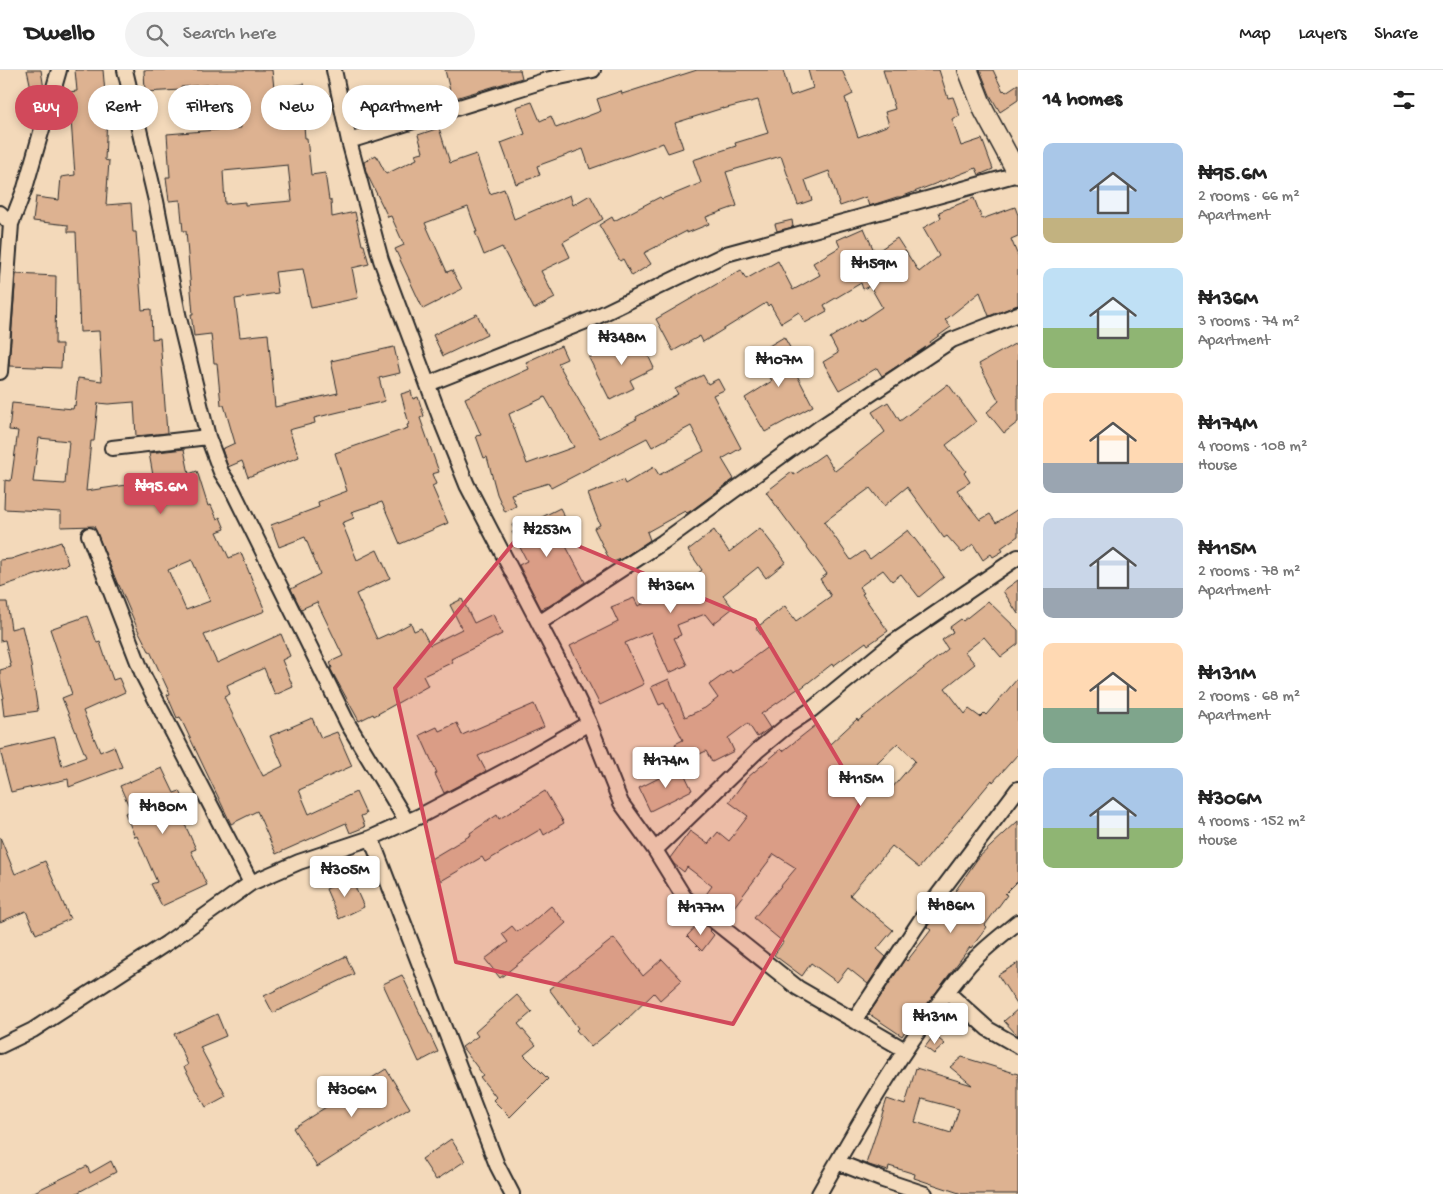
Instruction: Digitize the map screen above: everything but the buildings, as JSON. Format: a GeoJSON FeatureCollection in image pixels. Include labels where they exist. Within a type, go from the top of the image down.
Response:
{"type":"FeatureCollection","features":[{"type":"Feature","properties":{"kind":"street"},"geometry":{"type":"LineString","coordinates":[[0,372],[11,224],[25,188],[60,70]]}},
{"type":"Feature","properties":{"kind":"street"},"geometry":{"type":"LineString","coordinates":[[125,70],[156,201],[178,314],[208,437],[221,472],[232,489],[348,724],[407,822]]}},
{"type":"Feature","properties":{"kind":"street"},"geometry":{"type":"LineString","coordinates":[[334,70],[349,141],[381,260],[467,485],[568,679],[589,723],[621,803],[655,850],[684,897],[798,988],[854,1022],[906,1050]]}},
{"type":"Feature","properties":{"kind":"street"},"geometry":{"type":"LineString","coordinates":[[349,141],[549,74],[594,70]]}},
{"type":"Feature","properties":{"kind":"street"},"geometry":{"type":"LineString","coordinates":[[428,384],[594,318],[726,254],[1018,174],[984,110],[968,70]]}},
{"type":"Feature","properties":{"kind":"street"},"geometry":{"type":"LineString","coordinates":[[0,213],[11,224]]}},
{"type":"Feature","properties":{"kind":"street"},"geometry":{"type":"LineString","coordinates":[[539,623],[663,542],[822,427],[952,340],[1018,314]]}},
{"type":"Feature","properties":{"kind":"street"},"geometry":{"type":"LineString","coordinates":[[112,448],[208,437]]}},
{"type":"Feature","properties":{"kind":"street"},"geometry":{"type":"LineString","coordinates":[[89,535],[143,675],[251,883]]}},
{"type":"Feature","properties":{"kind":"street"},"geometry":{"type":"LineString","coordinates":[[655,850],[758,750],[787,726],[811,710],[894,642],[1018,557]]}},
{"type":"Feature","properties":{"kind":"street"},"geometry":{"type":"LineString","coordinates":[[0,1046],[33,1030],[158,949],[251,883],[299,862],[371,838],[407,822],[518,764],[589,723]]}},
{"type":"Feature","properties":{"kind":"street"},"geometry":{"type":"LineString","coordinates":[[854,1022],[932,903],[1018,788]]}},
{"type":"Feature","properties":{"kind":"street"},"geometry":{"type":"LineString","coordinates":[[371,838],[497,1165],[512,1194]]}},
{"type":"Feature","properties":{"kind":"street"},"geometry":{"type":"LineString","coordinates":[[819,1194],[906,1050],[947,992],[971,963],[1018,922]]}},
{"type":"Feature","properties":{"kind":"street"},"geometry":{"type":"LineString","coordinates":[[947,992],[988,1029],[1018,1046]]}},
{"type":"Feature","properties":{"kind":"street"},"geometry":{"type":"LineString","coordinates":[[837,1162],[925,1194]]}},
{"type":"Feature","properties":{"kind":"highlighted area"},"geometry":{"type":"Polygon","coordinates":[[[528,525],[755,620],[862,800],[733,1024],[456,962],[395,688],[528,525]]]}}]}
